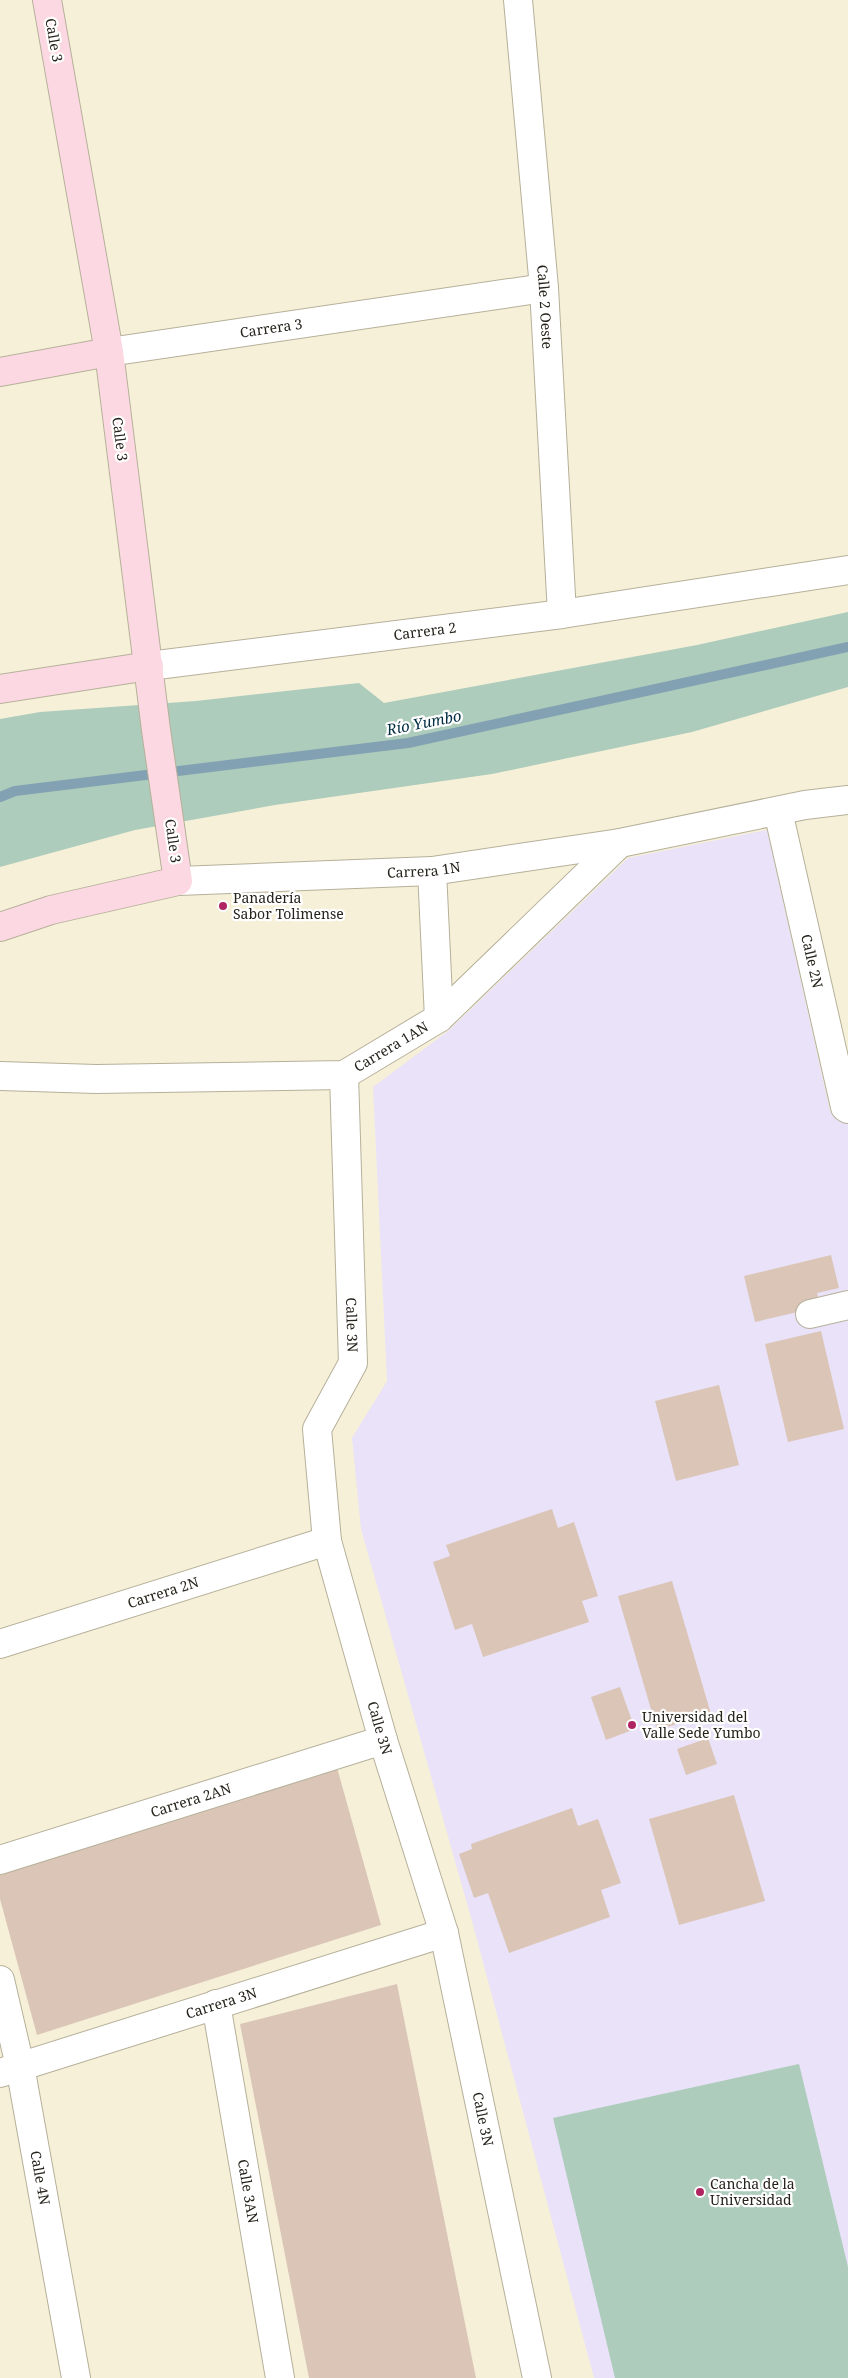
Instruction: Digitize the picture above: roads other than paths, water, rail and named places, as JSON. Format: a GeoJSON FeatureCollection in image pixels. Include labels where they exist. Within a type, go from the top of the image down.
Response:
{"type":"FeatureCollection","features":[{"type":"Feature","properties":{"kind":"street","name":"Calle 3"},"geometry":{"type":"LineString","coordinates":[[47,0],[109,352],[156,730],[177,872]]}},
{"type":"Feature","properties":{"kind":"street","name":"Calle 2 Oeste"},"geometry":{"type":"LineString","coordinates":[[518,0],[544,288],[562,614]]}},
{"type":"Feature","properties":{"kind":"street","name":"Carrera 3"},"geometry":{"type":"LineString","coordinates":[[0,372],[109,352],[544,288]]}},
{"type":"Feature","properties":{"kind":"street","name":"Carrera 2"},"geometry":{"type":"LineString","coordinates":[[0,689],[149,666],[562,614],[848,570]]}},
{"type":"Feature","properties":{"kind":"street","name":"Carrera 1N"},"geometry":{"type":"LineString","coordinates":[[0,927],[177,872],[432,871],[620,843],[805,805],[848,800]]}},
{"type":"Feature","properties":{"kind":"street","name":"Calle 2N"},"geometry":{"type":"LineString","coordinates":[[778,811],[845,1107],[848,1109]]}},
{"type":"Feature","properties":{"kind":"street","name":"Carrera 1AN"},"geometry":{"type":"LineString","coordinates":[[0,1076],[96,1079],[344,1075],[439,1018],[620,843]]}},
{"type":"Feature","properties":{"kind":"street"},"geometry":{"type":"LineString","coordinates":[[432,871],[439,1018]]}},
{"type":"Feature","properties":{"kind":"street","name":"Calle 3N"},"geometry":{"type":"LineString","coordinates":[[344,1075],[353,1363],[317,1429],[327,1541],[383,1740],[444,1933],[537,2378]]}},
{"type":"Feature","properties":{"kind":"street"},"geometry":{"type":"LineString","coordinates":[[810,1314],[848,1305]]}},
{"type":"Feature","properties":{"kind":"street","name":"Carrera 2N"},"geometry":{"type":"LineString","coordinates":[[0,1644],[327,1541]]}},
{"type":"Feature","properties":{"kind":"street","name":"Carrera 2AN"},"geometry":{"type":"LineString","coordinates":[[0,1860],[383,1740]]}},
{"type":"Feature","properties":{"kind":"street","name":"Carrera 3N"},"geometry":{"type":"LineString","coordinates":[[10,2070],[444,1933]]}},
{"type":"Feature","properties":{"kind":"street","name":"Calle 4N"},"geometry":{"type":"LineString","coordinates":[[0,1980],[10,2070],[76,2378]]}},
{"type":"Feature","properties":{"kind":"street","name":"Calle 3AN"},"geometry":{"type":"LineString","coordinates":[[216,2004],[280,2378]]}},
{"type":"Feature","properties":{"kind":"waterway","name":"Río Yumbo"},"geometry":{"type":"LineString","coordinates":[[0,797],[15,791],[408,743],[848,647]]}},
{"type":"Feature","properties":{"kind":"place","name":"Panadería Sabor Tolimense"},"geometry":{"type":"Point","coordinates":[223,906]}},
{"type":"Feature","properties":{"kind":"place","name":"Universidad del Valle Sede Yumbo"},"geometry":{"type":"Point","coordinates":[632,1725]}},
{"type":"Feature","properties":{"kind":"place","name":"Cancha de la Universidad"},"geometry":{"type":"Point","coordinates":[700,2192]}}]}
